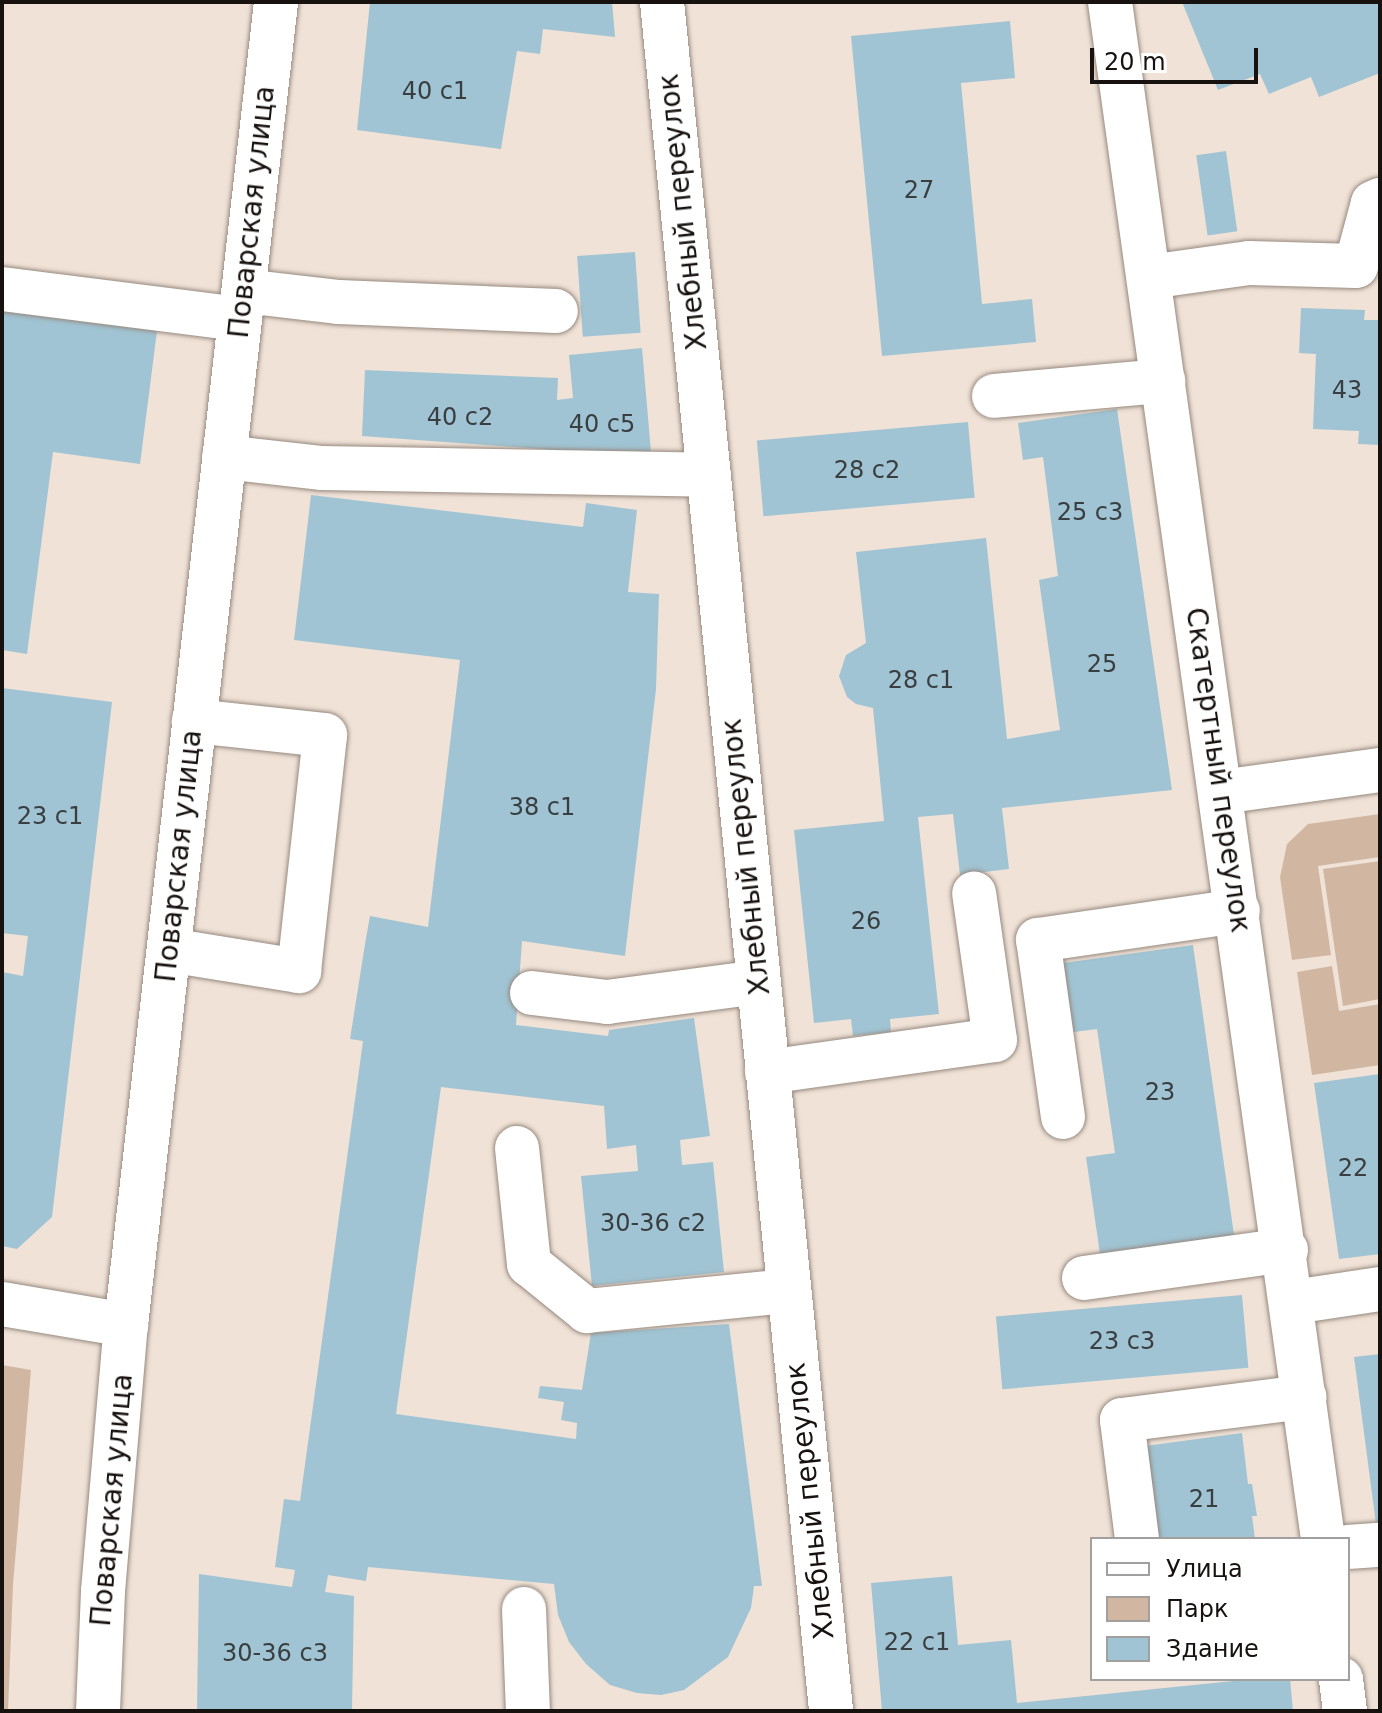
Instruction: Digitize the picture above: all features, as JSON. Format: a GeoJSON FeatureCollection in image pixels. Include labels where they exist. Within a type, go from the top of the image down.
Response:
{"type":"FeatureCollection","features":[{"type":"Feature","properties":{"kind":"street","name":"Поварская улица"},"geometry":{"type":"LineString","coordinates":[[98,1711],[103,1591],[126,1325],[276,2]]}},
{"type":"Feature","properties":{"kind":"street","name":"Хлебный переулок"},"geometry":{"type":"LineString","coordinates":[[662,2],[831,1711]]}},
{"type":"Feature","properties":{"kind":"street","name":"Скатертный переулок"},"geometry":{"type":"LineString","coordinates":[[1110,2],[1286,1250],[1323,1537]]}},
{"type":"Feature","properties":{"kind":"street"},"geometry":{"type":"LineString","coordinates":[[1149,277],[1249,263],[1356,266],[1373,203],[1380,200]]}},
{"type":"Feature","properties":{"kind":"street"},"geometry":{"type":"LineString","coordinates":[[2,289],[242,305],[339,302],[556,311]]}},
{"type":"Feature","properties":{"kind":"street"},"geometry":{"type":"LineString","coordinates":[[994,396],[1163,381]]}},
{"type":"Feature","properties":{"kind":"street"},"geometry":{"type":"LineString","coordinates":[[224,457],[322,468],[709,475]]}},
{"type":"Feature","properties":{"kind":"street"},"geometry":{"type":"LineString","coordinates":[[169,950],[299,971],[320,782],[325,735],[194,721]]}},
{"type":"Feature","properties":{"kind":"street"},"geometry":{"type":"LineString","coordinates":[[1221,792],[1380,770]]}},
{"type":"Feature","properties":{"kind":"street"},"geometry":{"type":"LineString","coordinates":[[767,1072],[995,1040],[974,893]]}},
{"type":"Feature","properties":{"kind":"street"},"geometry":{"type":"LineString","coordinates":[[1063,1117],[1038,940],[1238,911]]}},
{"type":"Feature","properties":{"kind":"street"},"geometry":{"type":"LineString","coordinates":[[532,993],[607,1002],[759,982]]}},
{"type":"Feature","properties":{"kind":"street"},"geometry":{"type":"LineString","coordinates":[[517,1148],[529,1264],[587,1311],[789,1291]]}},
{"type":"Feature","properties":{"kind":"street"},"geometry":{"type":"LineString","coordinates":[[1084,1278],[1286,1250]]}},
{"type":"Feature","properties":{"kind":"street"},"geometry":{"type":"LineString","coordinates":[[1293,1302],[1380,1289]]}},
{"type":"Feature","properties":{"kind":"street"},"geometry":{"type":"LineString","coordinates":[[2,1304],[126,1325]]}},
{"type":"Feature","properties":{"kind":"street"},"geometry":{"type":"LineString","coordinates":[[1137,1537],[1122,1420],[1305,1397]]}},
{"type":"Feature","properties":{"kind":"street"},"geometry":{"type":"LineString","coordinates":[[1350,1547],[1380,1545]]}},
{"type":"Feature","properties":{"kind":"street"},"geometry":{"type":"LineString","coordinates":[[524,1609],[528,1711]]}},
{"type":"Feature","properties":{"kind":"street"},"geometry":{"type":"LineString","coordinates":[[1341,1681],[1345,1711]]}},
{"type":"Feature","properties":{"kind":"green space"},"geometry":{"type":"Polygon","coordinates":[[[1380,814],[1380,857],[1318,866],[1331,955],[1292,960],[1280,877],[1287,844],[1308,824],[1380,814]]]}},
{"type":"Feature","properties":{"kind":"green space"},"geometry":{"type":"Polygon","coordinates":[[[1380,861],[1380,999],[1343,1006],[1323,869],[1380,861]]]}},
{"type":"Feature","properties":{"kind":"green space"},"geometry":{"type":"Polygon","coordinates":[[[1332,966],[1339,1011],[1380,1004],[1380,1065],[1312,1075],[1297,972],[1332,966]]]}},
{"type":"Feature","properties":{"kind":"green space"},"geometry":{"type":"Polygon","coordinates":[[[2,1365],[31,1370],[13,1585],[8,1711],[2,1711],[2,1365]]]}},
{"type":"Feature","properties":{"kind":"building"},"geometry":{"type":"Polygon","coordinates":[[[370,2],[612,2],[615,37],[543,29],[540,54],[517,51],[501,149],[357,130],[370,2]]]}},
{"type":"Feature","properties":{"kind":"building"},"geometry":{"type":"Polygon","coordinates":[[[1182,2],[1380,2],[1380,73],[1319,97],[1311,77],[1269,94],[1260,74],[1218,90],[1182,2]]]}},
{"type":"Feature","properties":{"kind":"building"},"geometry":{"type":"Polygon","coordinates":[[[1010,21],[1015,78],[961,83],[982,304],[1032,299],[1036,342],[882,356],[851,36],[1010,21]]]}},
{"type":"Feature","properties":{"kind":"building"},"geometry":{"type":"Polygon","coordinates":[[[1226,151],[1237,231],[1208,235],[1196,155],[1226,151]]]}},
{"type":"Feature","properties":{"kind":"building"},"geometry":{"type":"Polygon","coordinates":[[[635,252],[641,333],[583,337],[577,256],[635,252]]]}},
{"type":"Feature","properties":{"kind":"building"},"geometry":{"type":"Polygon","coordinates":[[[1301,308],[1365,310],[1364,320],[1380,320],[1380,445],[1358,444],[1359,431],[1313,429],[1316,354],[1299,353],[1301,308]]]}},
{"type":"Feature","properties":{"kind":"building"},"geometry":{"type":"Polygon","coordinates":[[[2,311],[157,331],[140,464],[53,452],[27,654],[2,650],[2,311]]]}},
{"type":"Feature","properties":{"kind":"building"},"geometry":{"type":"Polygon","coordinates":[[[642,348],[651,452],[555,450],[362,436],[365,370],[558,378],[557,400],[573,398],[569,355],[642,348]]]}},
{"type":"Feature","properties":{"kind":"building"},"geometry":{"type":"Polygon","coordinates":[[[1117,409],[1172,790],[1002,808],[1009,869],[960,875],[953,814],[918,817],[939,1014],[890,1019],[891,1032],[853,1036],[851,1019],[814,1023],[794,830],[884,821],[873,708],[856,704],[847,697],[839,676],[846,655],[866,643],[856,552],[986,538],[1007,739],[1060,730],[1039,580],[1058,576],[1043,457],[1023,460],[1018,423],[1117,409]]]}},
{"type":"Feature","properties":{"kind":"building"},"geometry":{"type":"Polygon","coordinates":[[[968,422],[975,498],[763,516],[757,440],[968,422]]]}},
{"type":"Feature","properties":{"kind":"building"},"geometry":{"type":"Polygon","coordinates":[[[311,495],[583,527],[586,503],[637,510],[628,592],[659,594],[656,689],[625,956],[522,941],[516,1025],[608,1036],[609,1030],[694,1018],[710,1136],[680,1140],[682,1165],[713,1162],[724,1272],[592,1286],[581,1176],[638,1171],[636,1145],[607,1149],[604,1106],[441,1087],[396,1414],[576,1439],[577,1423],[561,1420],[564,1402],[538,1398],[540,1386],[582,1390],[591,1333],[729,1324],[762,1586],[754,1586],[751,1608],[728,1657],[684,1690],[661,1695],[637,1693],[610,1685],[586,1664],[569,1642],[558,1615],[554,1584],[368,1567],[366,1581],[328,1575],[325,1592],[354,1596],[352,1711],[197,1711],[199,1574],[292,1587],[295,1570],[275,1567],[284,1499],[300,1501],[363,1041],[350,1039],[366,938],[370,916],[428,927],[460,660],[294,640],[311,495]]]}},
{"type":"Feature","properties":{"kind":"building"},"geometry":{"type":"Polygon","coordinates":[[[2,688],[112,702],[52,1217],[17,1249],[2,1246],[2,972],[23,976],[28,936],[2,933],[2,688]]]}},
{"type":"Feature","properties":{"kind":"building"},"geometry":{"type":"Polygon","coordinates":[[[1193,945],[1235,1242],[1101,1261],[1086,1157],[1115,1153],[1097,1029],[1066,1033],[1056,964],[1193,945]]]}},
{"type":"Feature","properties":{"kind":"building"},"geometry":{"type":"Polygon","coordinates":[[[1380,1074],[1380,1254],[1339,1259],[1314,1083],[1380,1074]]]}},
{"type":"Feature","properties":{"kind":"building"},"geometry":{"type":"Polygon","coordinates":[[[1242,1295],[1248,1368],[1002,1389],[996,1317],[1242,1295]]]}},
{"type":"Feature","properties":{"kind":"building"},"geometry":{"type":"Polygon","coordinates":[[[1380,1354],[1380,1523],[1376,1524],[1354,1357],[1380,1354]]]}},
{"type":"Feature","properties":{"kind":"building"},"geometry":{"type":"Polygon","coordinates":[[[1242,1433],[1248,1484],[1252,1484],[1257,1516],[1252,1516],[1255,1537],[1158,1537],[1145,1446],[1242,1433]]]}},
{"type":"Feature","properties":{"kind":"building"},"geometry":{"type":"Polygon","coordinates":[[[952,1576],[958,1645],[1011,1640],[1017,1703],[1233,1681],[1290,1681],[1293,1711],[882,1711],[871,1583],[952,1576]]]}}]}
